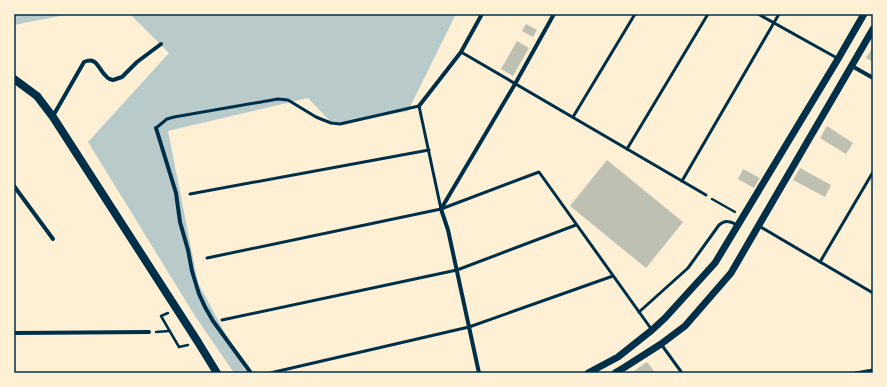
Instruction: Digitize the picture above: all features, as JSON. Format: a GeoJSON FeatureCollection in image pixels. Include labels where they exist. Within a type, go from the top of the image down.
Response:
{"type":"FeatureCollection","features":[{"type":"Feature","properties":{"kind":"main road"},"geometry":{"type":"LineString","coordinates":[[14,79],[37,96],[53,116],[217,373]]}},
{"type":"Feature","properties":{"kind":"street"},"geometry":{"type":"LineString","coordinates":[[419,106],[461,52],[482,14]]}},
{"type":"Feature","properties":{"kind":"street"},"geometry":{"type":"LineString","coordinates":[[479,373],[448,230],[441,208],[515,84],[554,14]]}},
{"type":"Feature","properties":{"kind":"street"},"geometry":{"type":"LineString","coordinates":[[588,373],[618,357],[666,318],[715,263],[864,14]]}},
{"type":"Feature","properties":{"kind":"street"},"geometry":{"type":"LineString","coordinates":[[615,373],[661,344],[685,326],[731,273],[873,29]]}},
{"type":"Feature","properties":{"kind":"street"},"geometry":{"type":"LineString","coordinates":[[53,116],[84,62],[89,60],[95,61],[107,77],[113,80],[122,77],[137,62],[161,44]]}},
{"type":"Feature","properties":{"kind":"street"},"geometry":{"type":"LineString","coordinates":[[852,66],[873,78]]}},
{"type":"Feature","properties":{"kind":"street"},"geometry":{"type":"LineString","coordinates":[[156,128],[176,193],[180,222],[199,294],[213,321],[250,373]]}},
{"type":"Feature","properties":{"kind":"street"},"geometry":{"type":"LineString","coordinates":[[14,186],[53,239]]}},
{"type":"Feature","properties":{"kind":"street"},"geometry":{"type":"LineString","coordinates":[[14,333],[149,332]]}},
{"type":"Feature","properties":{"kind":"lane"},"geometry":{"type":"LineString","coordinates":[[573,117],[635,14]]}},
{"type":"Feature","properties":{"kind":"lane"},"geometry":{"type":"LineString","coordinates":[[627,149],[708,14]]}},
{"type":"Feature","properties":{"kind":"lane"},"geometry":{"type":"LineString","coordinates":[[758,14],[838,59]]}},
{"type":"Feature","properties":{"kind":"lane"},"geometry":{"type":"LineString","coordinates":[[682,181],[779,14]]}},
{"type":"Feature","properties":{"kind":"lane"},"geometry":{"type":"LineString","coordinates":[[461,52],[706,195]]}},
{"type":"Feature","properties":{"kind":"lane"},"geometry":{"type":"LineString","coordinates":[[156,128],[167,119],[174,117],[278,99],[288,100],[316,118],[331,123],[340,124],[419,106],[441,208]]}},
{"type":"Feature","properties":{"kind":"lane"},"geometry":{"type":"LineString","coordinates":[[190,194],[429,150]]}},
{"type":"Feature","properties":{"kind":"lane"},"geometry":{"type":"LineString","coordinates":[[207,258],[441,208],[539,172],[652,330]]}},
{"type":"Feature","properties":{"kind":"lane"},"geometry":{"type":"LineString","coordinates":[[820,262],[873,172]]}},
{"type":"Feature","properties":{"kind":"lane"},"geometry":{"type":"LineString","coordinates":[[639,312],[688,268],[719,225],[727,221],[738,225]]}},
{"type":"Feature","properties":{"kind":"lane"},"geometry":{"type":"LineString","coordinates":[[222,320],[457,270],[576,225]]}},
{"type":"Feature","properties":{"kind":"lane"},"geometry":{"type":"LineString","coordinates":[[759,226],[873,293]]}},
{"type":"Feature","properties":{"kind":"lane"},"geometry":{"type":"LineString","coordinates":[[270,373],[469,327],[613,276]]}},
{"type":"Feature","properties":{"kind":"lane"},"geometry":{"type":"LineString","coordinates":[[661,344],[682,373]]}},
{"type":"Feature","properties":{"kind":"lane"},"geometry":{"type":"LineString","coordinates":[[856,373],[873,370]]}},
{"type":"Feature","properties":{"kind":"path"},"geometry":{"type":"LineString","coordinates":[[718,202],[743,217]]}},
{"type":"Feature","properties":{"kind":"path"},"geometry":{"type":"LineString","coordinates":[[164,321],[179,347],[198,342]]}},
{"type":"Feature","properties":{"kind":"path"},"geometry":{"type":"LineString","coordinates":[[149,332],[169,331]]}},
{"type":"Feature","properties":{"kind":"shaded area"},"geometry":{"type":"Polygon","coordinates":[[[14,14],[70,14],[14,25],[14,14]]]}},
{"type":"Feature","properties":{"kind":"shaded area"},"geometry":{"type":"Polygon","coordinates":[[[130,14],[456,14],[408,111],[333,124],[308,98],[168,131],[198,283],[245,370],[254,373],[234,373],[195,316],[88,142],[169,53],[130,14]]]}},
{"type":"Feature","properties":{"kind":"building"},"geometry":{"type":"Polygon","coordinates":[[[526,24],[537,30],[533,37],[522,31],[526,24]]]}},
{"type":"Feature","properties":{"kind":"building"},"geometry":{"type":"Polygon","coordinates":[[[517,41],[529,48],[513,76],[501,69],[517,41]]]}},
{"type":"Feature","properties":{"kind":"building"},"geometry":{"type":"Polygon","coordinates":[[[873,47],[873,62],[866,58],[873,47]]]}},
{"type":"Feature","properties":{"kind":"building"},"geometry":{"type":"Polygon","coordinates":[[[827,126],[853,143],[846,154],[820,138],[827,126]]]}},
{"type":"Feature","properties":{"kind":"building"},"geometry":{"type":"Polygon","coordinates":[[[607,160],[683,222],[646,268],[570,206],[607,160]]]}},
{"type":"Feature","properties":{"kind":"building"},"geometry":{"type":"Polygon","coordinates":[[[800,168],[831,185],[825,197],[793,180],[800,168]]]}},
{"type":"Feature","properties":{"kind":"building"},"geometry":{"type":"Polygon","coordinates":[[[743,169],[760,178],[754,188],[738,179],[743,169]]]}},
{"type":"Feature","properties":{"kind":"building"},"geometry":{"type":"Polygon","coordinates":[[[647,362],[654,371],[651,373],[631,373],[647,362]]]}}]}
